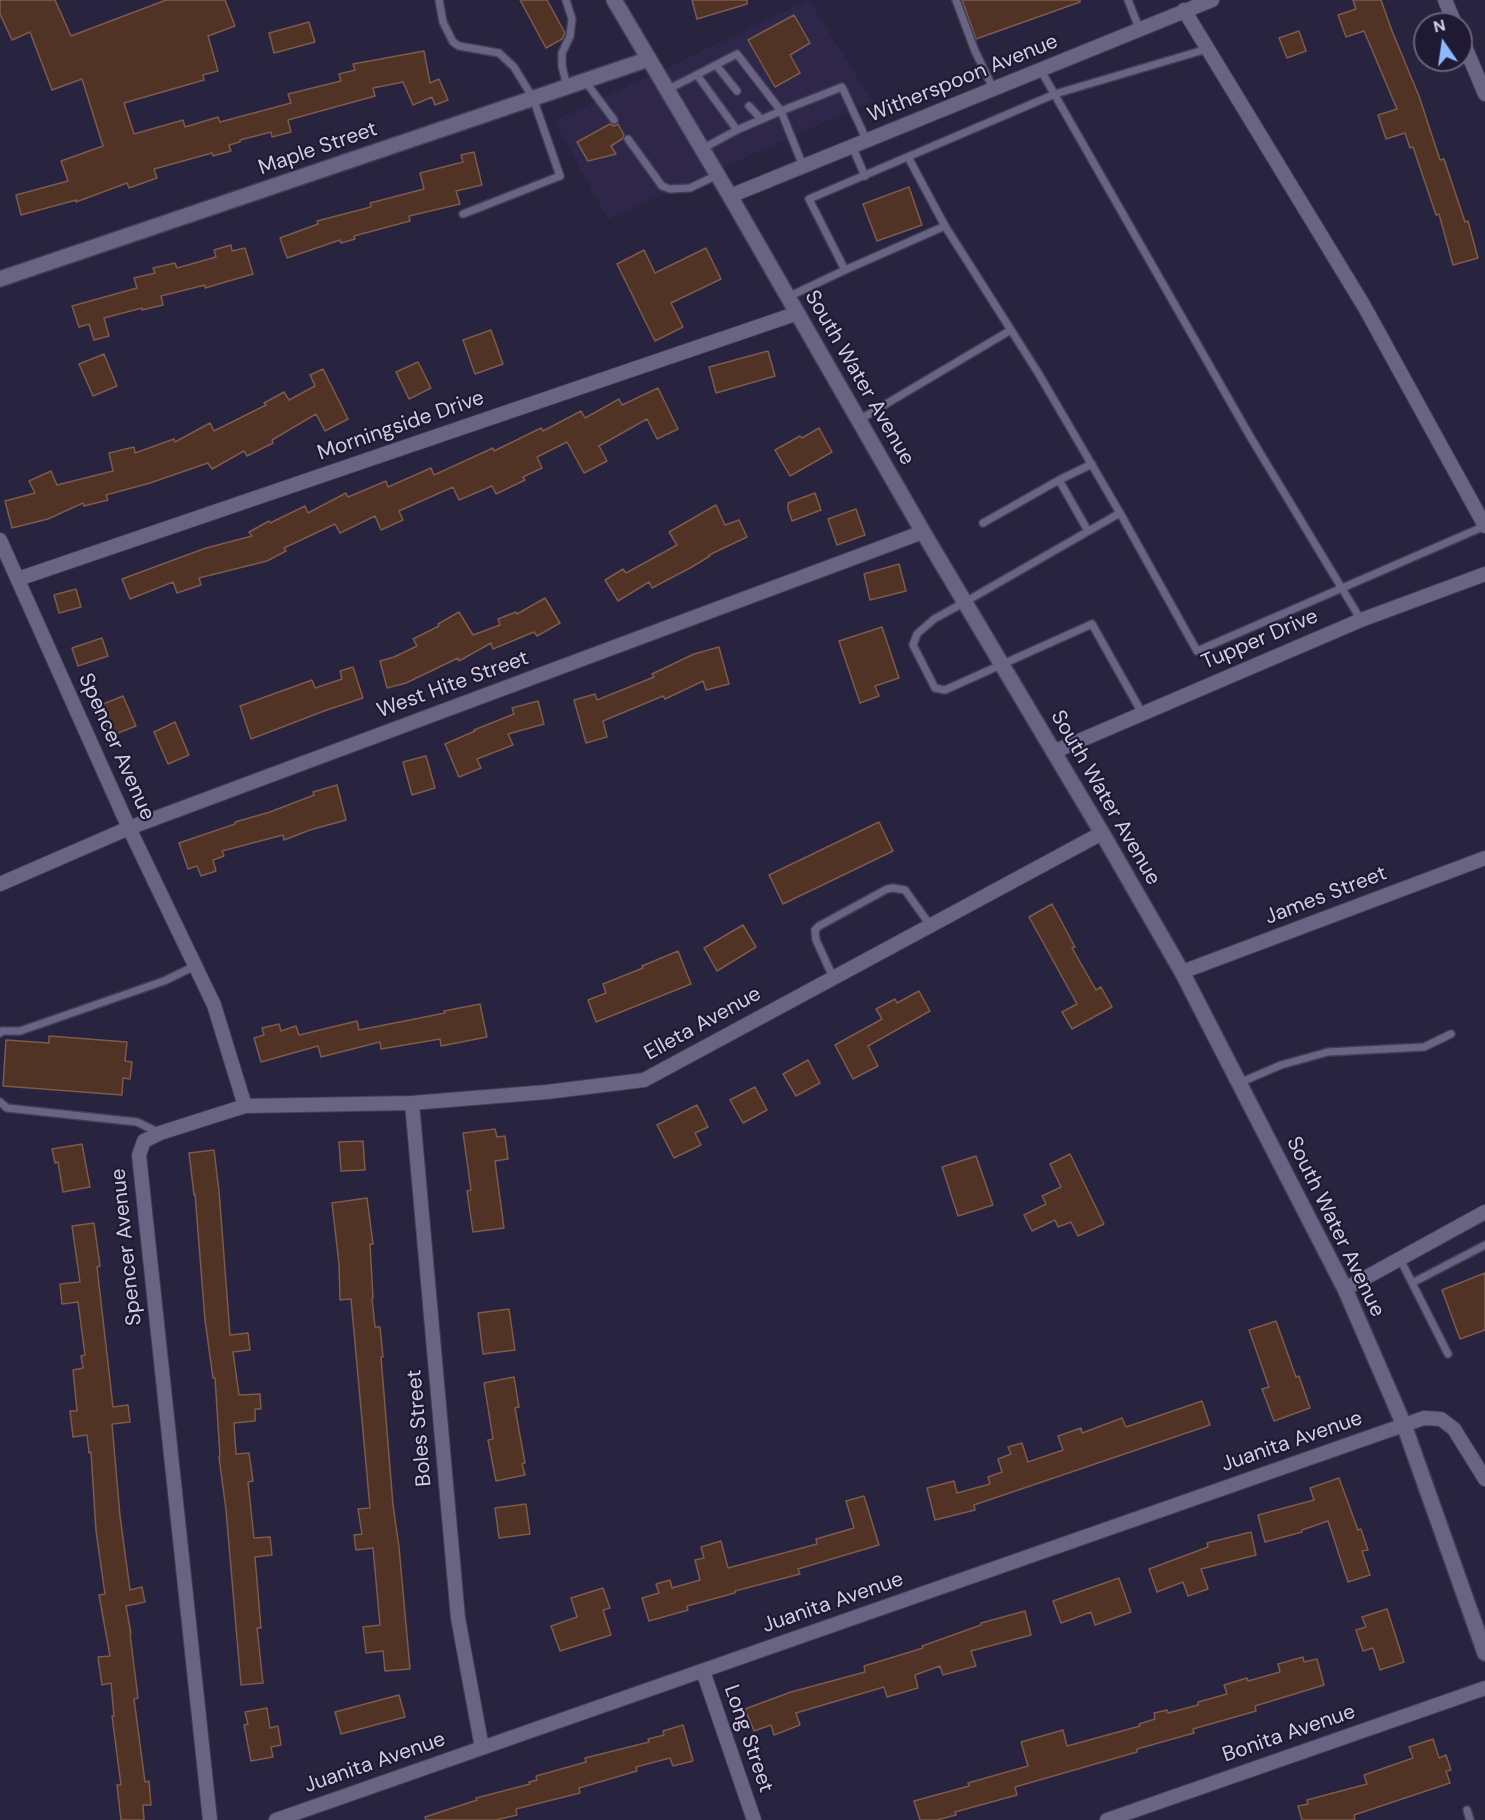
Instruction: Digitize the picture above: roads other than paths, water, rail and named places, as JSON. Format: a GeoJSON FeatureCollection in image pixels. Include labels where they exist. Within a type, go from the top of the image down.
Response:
{"type":"FeatureCollection","features":[{"type":"Feature","properties":{"kind":"main road","name":"South Water Avenue"},"geometry":{"type":"LineString","coordinates":[[614,0],[1182,972],[1345,1289],[1404,1425],[1485,1653]]}},
{"type":"Feature","properties":{"kind":"main road","name":"Maple Street"},"geometry":{"type":"LineString","coordinates":[[0,279],[649,59]]}},
{"type":"Feature","properties":{"kind":"street","name":"Witherspoon Avenue"},"geometry":{"type":"LineString","coordinates":[[730,196],[1212,0]]}},
{"type":"Feature","properties":{"kind":"street"},"geometry":{"type":"LineString","coordinates":[[1184,10],[1364,306],[1485,526]]}},
{"type":"Feature","properties":{"kind":"street"},"geometry":{"type":"LineString","coordinates":[[1473,66],[1485,94]]}},
{"type":"Feature","properties":{"kind":"street","name":"Morningside Drive"},"geometry":{"type":"LineString","coordinates":[[18,579],[798,314]]}},
{"type":"Feature","properties":{"kind":"street","name":"West Hite Street"},"geometry":{"type":"LineString","coordinates":[[0,884],[129,828],[923,532]]}},
{"type":"Feature","properties":{"kind":"street","name":"Spencer Avenue"},"geometry":{"type":"LineString","coordinates":[[0,540],[129,828],[214,1005],[245,1106],[160,1133],[144,1141],[139,1155],[210,1820]]}},
{"type":"Feature","properties":{"kind":"street","name":"Tupper Drive"},"geometry":{"type":"LineString","coordinates":[[1053,752],[1360,620],[1485,574]]}},
{"type":"Feature","properties":{"kind":"street","name":"Elleta Avenue"},"geometry":{"type":"LineString","coordinates":[[245,1106],[412,1103],[547,1092],[644,1080],[1102,833]]}},
{"type":"Feature","properties":{"kind":"street","name":"James Street"},"geometry":{"type":"LineString","coordinates":[[1182,972],[1485,858]]}},
{"type":"Feature","properties":{"kind":"street","name":"Boles Street"},"geometry":{"type":"LineString","coordinates":[[412,1103],[458,1618],[482,1748]]}},
{"type":"Feature","properties":{"kind":"street"},"geometry":{"type":"LineString","coordinates":[[1345,1289],[1485,1212]]}},
{"type":"Feature","properties":{"kind":"street","name":"Juanita Avenue"},"geometry":{"type":"LineString","coordinates":[[276,1820],[1424,1418],[1441,1419],[1454,1429],[1485,1479]]}},
{"type":"Feature","properties":{"kind":"street","name":"Long Street"},"geometry":{"type":"LineString","coordinates":[[703,1671],[754,1820]]}},
{"type":"Feature","properties":{"kind":"street","name":"Bonita Avenue"},"geometry":{"type":"LineString","coordinates":[[1107,1820],[1485,1688]]}},
{"type":"Feature","properties":{"kind":"lane"},"geometry":{"type":"LineString","coordinates":[[439,0],[443,22],[453,42],[459,46],[499,53],[514,67],[533,98],[560,176],[463,214]]}},
{"type":"Feature","properties":{"kind":"lane"},"geometry":{"type":"LineString","coordinates":[[566,0],[572,19],[570,36],[562,53],[562,66],[567,87]]}},
{"type":"Feature","properties":{"kind":"lane"},"geometry":{"type":"LineString","coordinates":[[956,0],[975,51],[993,88]]}},
{"type":"Feature","properties":{"kind":"lane"},"geometry":{"type":"LineString","coordinates":[[1128,0],[1139,28]]}},
{"type":"Feature","properties":{"kind":"lane"},"geometry":{"type":"LineString","coordinates":[[845,270],[809,199],[1055,94],[1207,48]]}},
{"type":"Feature","properties":{"kind":"lane"},"geometry":{"type":"LineString","coordinates":[[667,90],[737,54],[781,111],[803,166]]}},
{"type":"Feature","properties":{"kind":"lane"},"geometry":{"type":"LineString","coordinates":[[716,65],[737,91]]}},
{"type":"Feature","properties":{"kind":"lane"},"geometry":{"type":"LineString","coordinates":[[1040,69],[1246,428],[1360,620]]}},
{"type":"Feature","properties":{"kind":"lane"},"geometry":{"type":"LineString","coordinates":[[697,75],[737,130]]}},
{"type":"Feature","properties":{"kind":"lane"},"geometry":{"type":"LineString","coordinates":[[585,81],[614,120]]}},
{"type":"Feature","properties":{"kind":"lane"},"geometry":{"type":"LineString","coordinates":[[702,149],[761,119],[842,87],[867,141]]}},
{"type":"Feature","properties":{"kind":"lane"},"geometry":{"type":"LineString","coordinates":[[749,106],[761,119]]}},
{"type":"Feature","properties":{"kind":"lane"},"geometry":{"type":"LineString","coordinates":[[628,139],[662,186],[670,189],[690,188],[717,175]]}},
{"type":"Feature","properties":{"kind":"lane"},"geometry":{"type":"LineString","coordinates":[[852,146],[864,176]]}},
{"type":"Feature","properties":{"kind":"lane"},"geometry":{"type":"LineString","coordinates":[[908,157],[945,226],[1092,464],[1197,651],[1485,526]]}},
{"type":"Feature","properties":{"kind":"lane"},"geometry":{"type":"LineString","coordinates":[[788,297],[945,226]]}},
{"type":"Feature","properties":{"kind":"lane"},"geometry":{"type":"LineString","coordinates":[[859,420],[1011,330]]}},
{"type":"Feature","properties":{"kind":"lane"},"geometry":{"type":"LineString","coordinates":[[983,523],[1092,464]]}},
{"type":"Feature","properties":{"kind":"lane"},"geometry":{"type":"LineString","coordinates":[[1059,480],[1089,531]]}},
{"type":"Feature","properties":{"kind":"lane"},"geometry":{"type":"LineString","coordinates":[[1120,513],[934,618],[917,634],[913,645],[935,688],[945,690],[1092,624],[1142,713]]}},
{"type":"Feature","properties":{"kind":"lane"},"geometry":{"type":"LineString","coordinates":[[833,977],[816,940],[815,930],[887,889],[905,890],[930,925]]}},
{"type":"Feature","properties":{"kind":"lane"},"geometry":{"type":"LineString","coordinates":[[0,1033],[20,1031],[164,981],[195,966]]}},
{"type":"Feature","properties":{"kind":"lane"},"geometry":{"type":"LineString","coordinates":[[1239,1083],[1281,1065],[1328,1052],[1424,1047],[1451,1034]]}},
{"type":"Feature","properties":{"kind":"lane"},"geometry":{"type":"LineString","coordinates":[[0,1102],[7,1108],[137,1122],[160,1133]]}},
{"type":"Feature","properties":{"kind":"lane"},"geometry":{"type":"LineString","coordinates":[[1412,1284],[1485,1245]]}},
{"type":"Feature","properties":{"kind":"lane"},"geometry":{"type":"LineString","coordinates":[[1400,1259],[1448,1354]]}},
{"type":"Feature","properties":{"kind":"lane"},"geometry":{"type":"LineString","coordinates":[[1467,1810],[1470,1820]]}}]}
